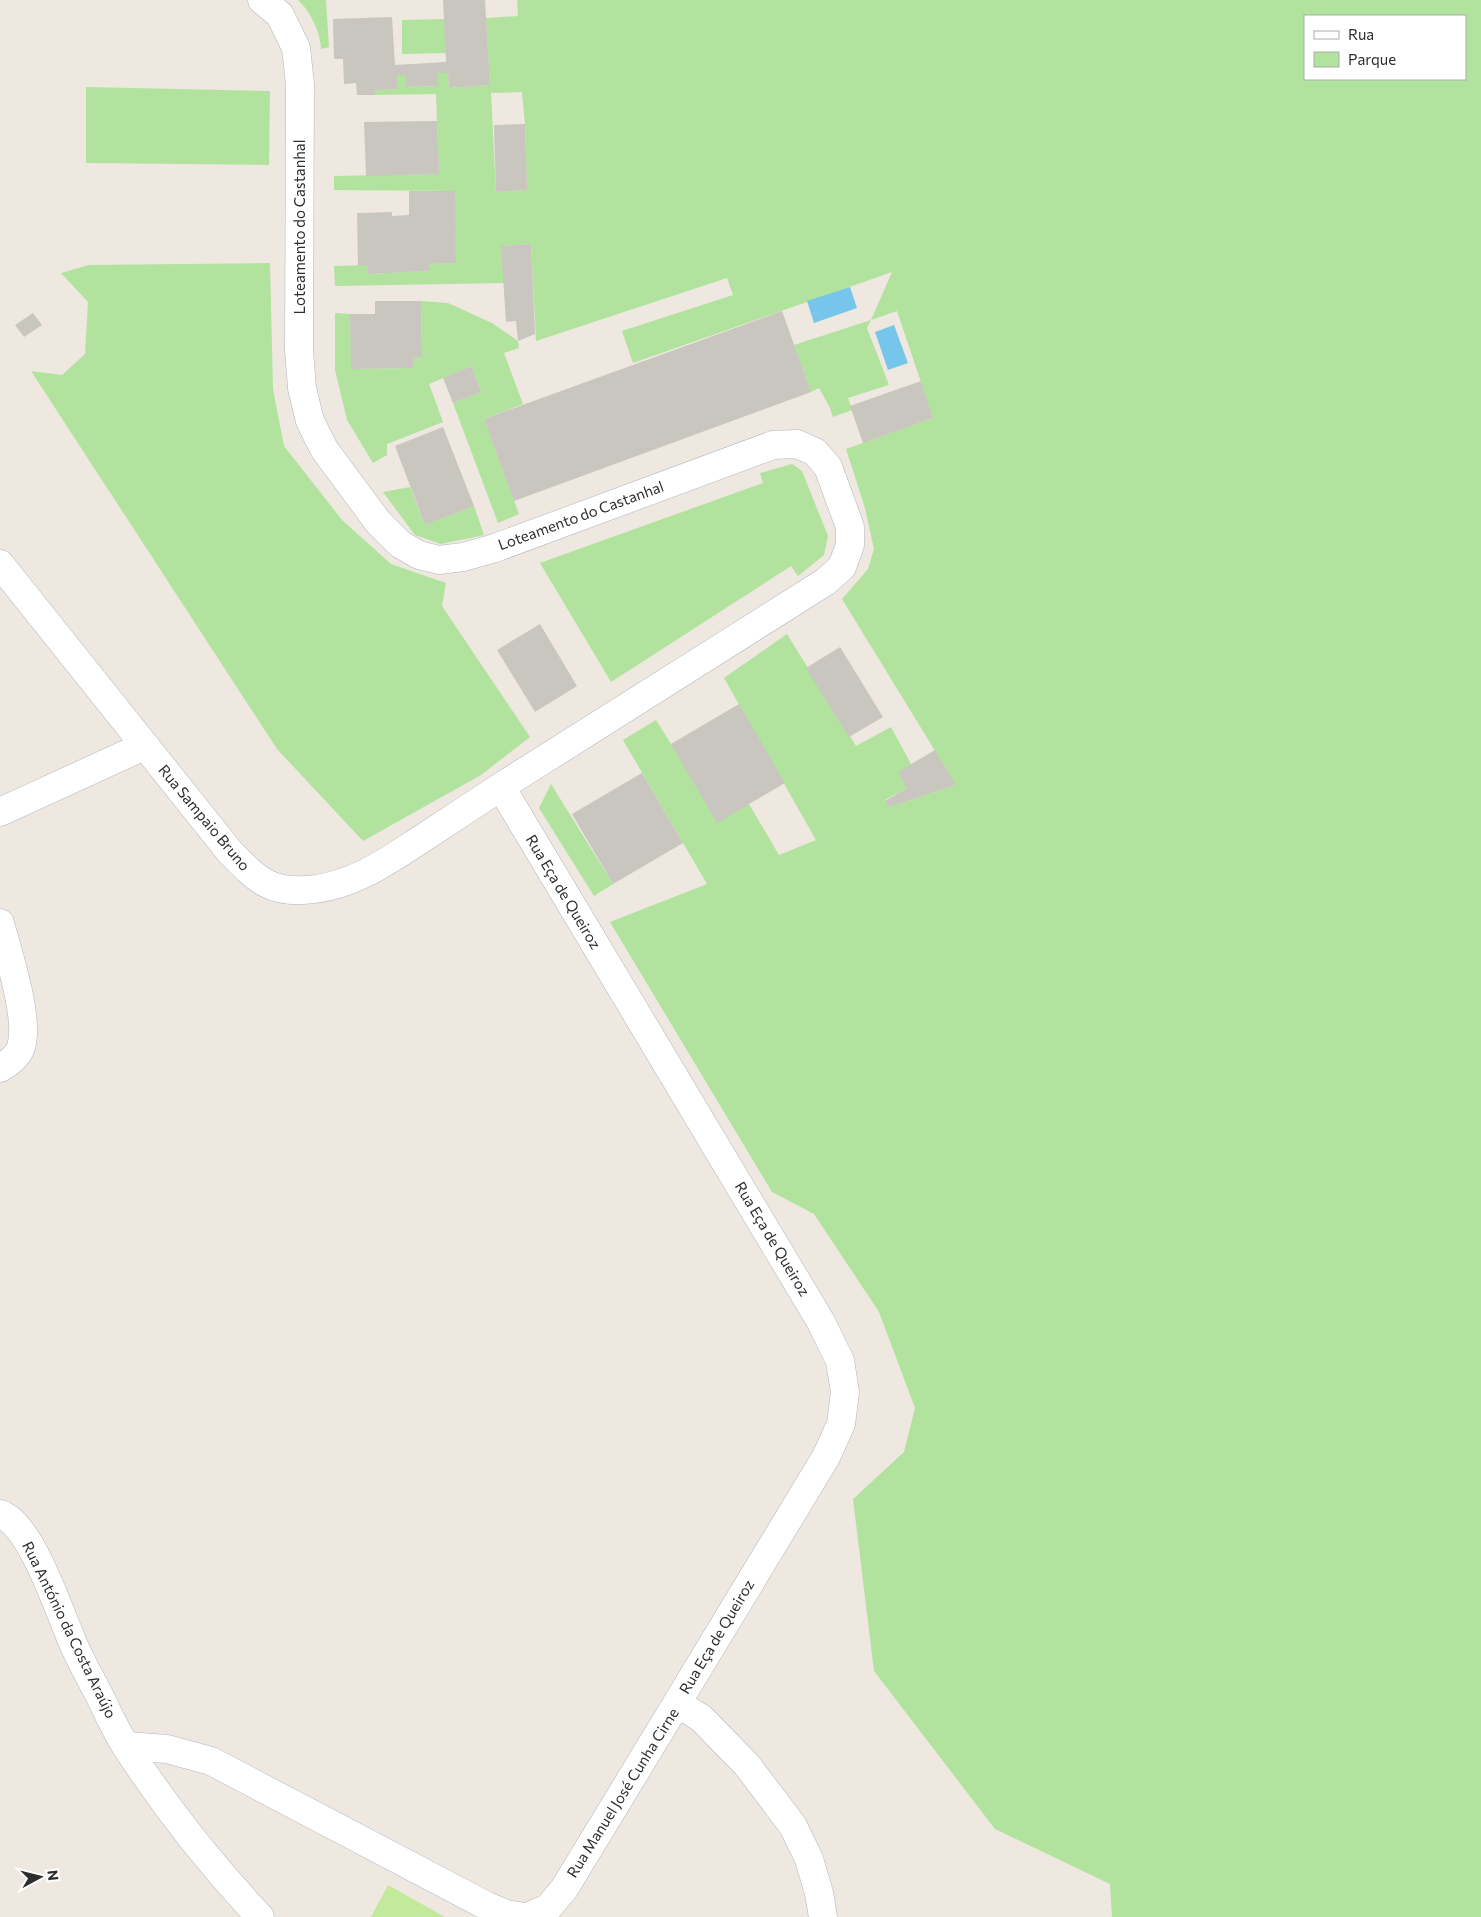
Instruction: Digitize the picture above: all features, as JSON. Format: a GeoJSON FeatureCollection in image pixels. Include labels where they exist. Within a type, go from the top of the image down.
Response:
{"type":"FeatureCollection","features":[{"type":"Feature","properties":{"kind":"street","name":"Loteamento do Castanhal"},"geometry":{"type":"LineString","coordinates":[[262,0],[280,15],[296,48],[300,84],[299,350],[302,388],[310,422],[324,449],[378,522],[400,544],[419,556],[438,560],[463,557],[495,548],[774,445],[796,444],[815,452],[828,467],[850,527],[850,545],[842,567],[825,582],[501,787]]}},
{"type":"Feature","properties":{"kind":"street","name":"Rua Sampaio Bruno"},"geometry":{"type":"LineString","coordinates":[[0,564],[230,852],[251,873],[270,886],[289,891],[316,889],[340,884],[373,870],[501,787]]}},
{"type":"Feature","properties":{"kind":"street"},"geometry":{"type":"LineString","coordinates":[[0,812],[144,746]]}},
{"type":"Feature","properties":{"kind":"street","name":"Rua Eça de Queiroz"},"geometry":{"type":"LineString","coordinates":[[501,787],[821,1322],[840,1361],[846,1392],[841,1424],[830,1449],[677,1703]]}},
{"type":"Feature","properties":{"kind":"street"},"geometry":{"type":"LineString","coordinates":[[0,923],[22,1009],[24,1033],[20,1049],[10,1063],[0,1068]]}},
{"type":"Feature","properties":{"kind":"street","name":"Rua António da Costa Araújo"},"geometry":{"type":"LineString","coordinates":[[0,1514],[6,1516],[18,1526],[34,1552],[76,1650],[126,1746],[168,1808],[224,1878],[260,1917]]}},
{"type":"Feature","properties":{"kind":"street","name":"Rua Manuel José Cunha Cirne"},"geometry":{"type":"LineString","coordinates":[[126,1746],[167,1749],[212,1762],[485,1905],[506,1914],[525,1917],[548,1908],[564,1889],[677,1703],[701,1718],[747,1765],[792,1826],[809,1859],[819,1893],[823,1917]]}},
{"type":"Feature","properties":{"kind":"green space"},"geometry":{"type":"Polygon","coordinates":[[[298,0],[326,0],[329,47],[321,49],[321,43],[314,23],[307,10],[298,0]]]}},
{"type":"Feature","properties":{"kind":"green space"},"geometry":{"type":"Polygon","coordinates":[[[517,0],[1481,0],[1481,1917],[1112,1917],[1110,1884],[995,1829],[874,1671],[853,1499],[904,1452],[915,1408],[879,1312],[814,1214],[772,1192],[610,922],[707,884],[623,740],[656,720],[671,744],[749,804],[779,855],[816,840],[724,678],[787,634],[856,746],[891,727],[911,764],[907,788],[885,800],[890,807],[956,785],[842,599],[868,569],[874,549],[865,508],[846,449],[933,418],[897,311],[871,320],[892,272],[633,363],[622,331],[733,295],[727,278],[536,341],[531,244],[501,246],[505,283],[335,286],[334,266],[368,265],[368,274],[429,271],[429,264],[456,263],[454,191],[334,190],[334,176],[439,174],[436,94],[375,95],[375,90],[398,89],[397,75],[405,75],[407,87],[438,86],[438,73],[448,73],[449,88],[490,85],[486,18],[518,16],[517,0]],[[522,92],[491,93],[496,192],[527,190],[522,92]]]}},
{"type":"Feature","properties":{"kind":"green space"},"geometry":{"type":"Polygon","coordinates":[[[444,19],[446,53],[402,54],[402,20],[444,19]]]}},
{"type":"Feature","properties":{"kind":"green space"},"geometry":{"type":"Polygon","coordinates":[[[86,87],[270,91],[269,165],[86,163],[86,87]]]}},
{"type":"Feature","properties":{"kind":"green space"},"geometry":{"type":"Polygon","coordinates":[[[270,263],[273,389],[284,446],[342,520],[391,564],[446,583],[442,606],[530,737],[481,775],[363,841],[277,749],[31,371],[62,375],[85,354],[88,302],[61,273],[89,265],[270,263]]]}},
{"type":"Feature","properties":{"kind":"green space"},"geometry":{"type":"Polygon","coordinates":[[[421,301],[448,303],[492,323],[518,341],[519,348],[504,353],[523,404],[484,419],[519,514],[498,523],[453,403],[481,392],[472,366],[429,384],[443,422],[387,444],[387,455],[373,463],[347,420],[335,370],[335,313],[350,314],[352,369],[413,368],[413,359],[422,357],[421,301]]]}},
{"type":"Feature","properties":{"kind":"green space"},"geometry":{"type":"Polygon","coordinates":[[[871,320],[867,328],[889,385],[848,398],[852,410],[833,417],[819,388],[811,392],[794,345],[871,320]]]}},
{"type":"Feature","properties":{"kind":"green space"},"geometry":{"type":"Polygon","coordinates":[[[792,464],[802,471],[828,536],[824,555],[798,576],[791,566],[611,682],[540,563],[763,483],[760,473],[792,464]]]}},
{"type":"Feature","properties":{"kind":"green space"},"geometry":{"type":"Polygon","coordinates":[[[410,487],[425,525],[474,506],[484,535],[441,544],[415,535],[383,492],[410,487]]]}},
{"type":"Feature","properties":{"kind":"green space"},"geometry":{"type":"Polygon","coordinates":[[[551,784],[613,884],[594,896],[539,808],[551,784]]]}},
{"type":"Feature","properties":{"kind":"green space"},"geometry":{"type":"Polygon","coordinates":[[[388,1885],[445,1917],[371,1917],[388,1885]]]}},
{"type":"Feature","properties":{"kind":"water"},"geometry":{"type":"Polygon","coordinates":[[[850,287],[857,308],[814,323],[807,301],[850,287]]]}},
{"type":"Feature","properties":{"kind":"water"},"geometry":{"type":"Polygon","coordinates":[[[894,325],[908,363],[888,370],[875,332],[894,325]]]}},
{"type":"Feature","properties":{"kind":"building"},"geometry":{"type":"Polygon","coordinates":[[[443,0],[485,0],[490,85],[449,88],[448,73],[438,73],[438,86],[406,87],[405,75],[397,75],[398,89],[375,90],[375,95],[357,95],[356,83],[344,84],[343,59],[334,59],[333,19],[392,17],[395,65],[446,62],[443,0]]]}},
{"type":"Feature","properties":{"kind":"building"},"geometry":{"type":"Polygon","coordinates":[[[437,121],[439,174],[366,176],[364,122],[437,121]]]}},
{"type":"Feature","properties":{"kind":"building"},"geometry":{"type":"Polygon","coordinates":[[[525,124],[527,190],[496,192],[494,125],[525,124]]]}},
{"type":"Feature","properties":{"kind":"building"},"geometry":{"type":"Polygon","coordinates":[[[409,191],[455,191],[456,263],[429,264],[429,271],[368,274],[368,265],[358,266],[357,213],[392,212],[392,216],[409,215],[409,191]]]}},
{"type":"Feature","properties":{"kind":"building"},"geometry":{"type":"Polygon","coordinates":[[[531,244],[535,334],[518,341],[516,321],[506,322],[501,246],[531,244]]]}},
{"type":"Feature","properties":{"kind":"building"},"geometry":{"type":"Polygon","coordinates":[[[375,301],[421,301],[422,357],[413,359],[413,368],[351,369],[350,314],[375,314],[375,301]]]}},
{"type":"Feature","properties":{"kind":"building"},"geometry":{"type":"Polygon","coordinates":[[[782,311],[811,392],[514,501],[484,419],[782,311]]]}},
{"type":"Feature","properties":{"kind":"building"},"geometry":{"type":"Polygon","coordinates":[[[33,313],[42,325],[24,337],[15,325],[33,313]]]}},
{"type":"Feature","properties":{"kind":"building"},"geometry":{"type":"Polygon","coordinates":[[[472,366],[481,392],[453,403],[443,378],[472,366]]]}},
{"type":"Feature","properties":{"kind":"building"},"geometry":{"type":"Polygon","coordinates":[[[921,381],[933,418],[863,443],[850,406],[921,381]]]}},
{"type":"Feature","properties":{"kind":"building"},"geometry":{"type":"Polygon","coordinates":[[[443,427],[474,506],[425,525],[395,446],[443,427]]]}},
{"type":"Feature","properties":{"kind":"building"},"geometry":{"type":"Polygon","coordinates":[[[540,624],[577,686],[535,712],[497,650],[540,624]]]}},
{"type":"Feature","properties":{"kind":"building"},"geometry":{"type":"Polygon","coordinates":[[[840,647],[883,717],[849,737],[806,668],[840,647]]]}},
{"type":"Feature","properties":{"kind":"building"},"geometry":{"type":"Polygon","coordinates":[[[739,704],[785,783],[717,823],[671,744],[739,704]]]}},
{"type":"Feature","properties":{"kind":"building"},"geometry":{"type":"Polygon","coordinates":[[[935,750],[956,785],[890,807],[885,801],[907,788],[898,772],[935,750]]]}},
{"type":"Feature","properties":{"kind":"building"},"geometry":{"type":"Polygon","coordinates":[[[642,773],[683,843],[613,884],[572,814],[642,773]]]}}]}
